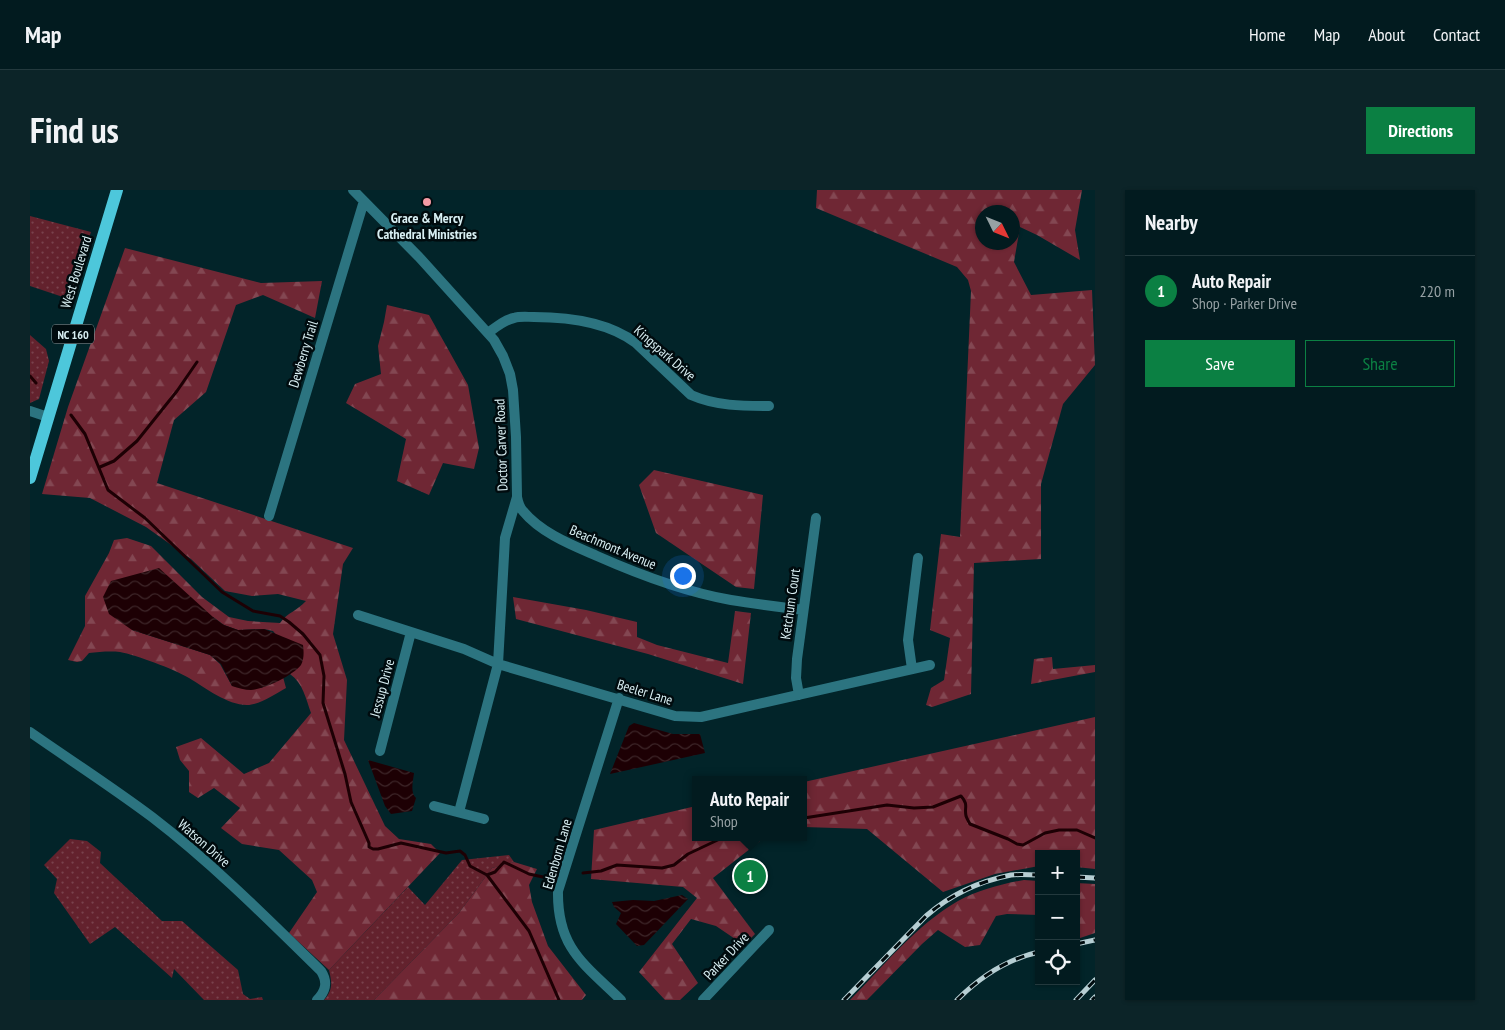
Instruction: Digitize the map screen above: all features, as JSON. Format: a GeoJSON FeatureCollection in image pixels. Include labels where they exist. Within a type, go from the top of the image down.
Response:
{"type":"FeatureCollection","features":[{"type":"Feature","properties":{"kind":"main road","name":"West Boulevard"},"geometry":{"type":"LineString","coordinates":[[30,478],[117,190]]}},
{"type":"Feature","properties":{"kind":"street","name":"Doctor Carver Road"},"geometry":{"type":"LineString","coordinates":[[353,190],[488,333],[504,356],[513,390],[517,497],[505,538],[498,664],[459,812]]}},
{"type":"Feature","properties":{"kind":"street","name":"Dewberry Trail"},"geometry":{"type":"LineString","coordinates":[[269,516],[364,201]]}},
{"type":"Feature","properties":{"kind":"street","name":"Kingspark Drive"},"geometry":{"type":"LineString","coordinates":[[488,333],[504,322],[517,317],[553,317],[577,320],[613,330],[626,336],[691,394],[702,399],[733,406],[769,406]]}},
{"type":"Feature","properties":{"kind":"street"},"geometry":{"type":"LineString","coordinates":[[30,411],[48,417]]}},
{"type":"Feature","properties":{"kind":"street","name":"Beachmont Avenue"},"geometry":{"type":"LineString","coordinates":[[517,497],[523,511],[560,540],[625,568],[666,583],[730,600],[804,610]]}},
{"type":"Feature","properties":{"kind":"street","name":"Ketchum Court"},"geometry":{"type":"LineString","coordinates":[[798,694],[796,671],[816,518]]}},
{"type":"Feature","properties":{"kind":"street"},"geometry":{"type":"LineString","coordinates":[[912,669],[908,640],[918,558]]}},
{"type":"Feature","properties":{"kind":"street","name":"Beeler Lane"},"geometry":{"type":"LineString","coordinates":[[358,615],[464,649],[498,664],[619,698],[674,716],[684,717],[701,716],[930,665]]}},
{"type":"Feature","properties":{"kind":"street","name":"Jessup Drive"},"geometry":{"type":"LineString","coordinates":[[380,751],[411,632]]}},
{"type":"Feature","properties":{"kind":"street","name":"Edenborn Lane"},"geometry":{"type":"LineString","coordinates":[[619,698],[558,891],[558,911],[564,934],[573,952],[621,1000]]}},
{"type":"Feature","properties":{"kind":"street","name":"Watson Drive"},"geometry":{"type":"LineString","coordinates":[[30,732],[151,817],[180,840],[291,941],[325,976],[325,990],[317,1000]]}},
{"type":"Feature","properties":{"kind":"street"},"geometry":{"type":"LineString","coordinates":[[434,806],[484,819]]}},
{"type":"Feature","properties":{"kind":"street","name":"Parker Drive"},"geometry":{"type":"LineString","coordinates":[[703,1000],[769,930]]}},
{"type":"Feature","properties":{"kind":"shaded area"},"geometry":{"type":"Polygon","coordinates":[[[30,216],[91,232],[69,299],[30,286],[30,216]]]}},
{"type":"Feature","properties":{"kind":"shaded area"},"geometry":{"type":"Polygon","coordinates":[[[30,335],[46,349],[49,361],[39,399],[30,403],[30,335]]]}},
{"type":"Feature","properties":{"kind":"shaded area"},"geometry":{"type":"Polygon","coordinates":[[[70,839],[87,841],[101,852],[100,863],[162,921],[182,921],[238,970],[243,994],[250,999],[262,997],[263,1000],[204,1000],[174,969],[172,978],[115,927],[90,944],[54,893],[57,879],[44,865],[70,839]]]}},
{"type":"Feature","properties":{"kind":"shaded area"},"geometry":{"type":"Polygon","coordinates":[[[509,855],[514,862],[492,868],[459,913],[374,1000],[324,1000],[331,986],[329,970],[408,887],[425,905],[462,860],[509,855]]]}},
{"type":"Feature","properties":{"kind":"green space"},"geometry":{"type":"Polygon","coordinates":[[[817,190],[1082,190],[1075,230],[1080,260],[1020,227],[1020,205],[975,205],[975,250],[1016,250],[1014,262],[1031,295],[1092,290],[1095,365],[1063,404],[1041,484],[1041,559],[974,563],[971,694],[932,707],[926,705],[931,688],[944,680],[950,638],[930,630],[941,534],[960,537],[971,291],[968,280],[957,267],[816,208],[817,190]]]}},
{"type":"Feature","properties":{"kind":"green space"},"geometry":{"type":"Polygon","coordinates":[[[125,248],[261,283],[322,281],[315,318],[263,295],[236,305],[206,392],[174,420],[157,483],[353,548],[343,564],[333,634],[347,680],[344,740],[385,826],[399,839],[431,844],[440,853],[329,970],[289,933],[317,892],[312,880],[279,850],[242,844],[221,828],[240,808],[214,788],[198,798],[189,792],[189,771],[180,760],[176,747],[201,738],[244,774],[269,763],[311,713],[301,687],[290,674],[301,664],[273,631],[264,629],[238,630],[224,625],[213,617],[132,630],[210,655],[220,664],[232,686],[261,688],[283,677],[286,688],[252,705],[239,704],[217,695],[174,671],[120,652],[89,653],[82,661],[68,660],[85,626],[85,596],[109,553],[114,540],[127,538],[151,546],[202,597],[229,617],[248,621],[280,623],[306,601],[278,594],[252,596],[225,591],[191,559],[146,527],[90,498],[42,494],[68,407],[125,248]]]}},
{"type":"Feature","properties":{"kind":"green space"},"geometry":{"type":"Polygon","coordinates":[[[387,305],[429,315],[468,385],[479,448],[474,469],[443,463],[429,495],[397,481],[406,439],[346,403],[355,384],[381,374],[378,346],[387,305]]]}},
{"type":"Feature","properties":{"kind":"green space"},"geometry":{"type":"Polygon","coordinates":[[[654,470],[763,495],[754,589],[736,587],[656,533],[639,485],[654,470]]]}},
{"type":"Feature","properties":{"kind":"green space"},"geometry":{"type":"Polygon","coordinates":[[[513,597],[586,610],[637,622],[637,637],[657,645],[728,663],[735,611],[751,613],[743,684],[648,654],[516,619],[513,597]]]}},
{"type":"Feature","properties":{"kind":"green space"},"geometry":{"type":"Polygon","coordinates":[[[1052,657],[1053,669],[1095,665],[1095,672],[1031,684],[1034,659],[1052,657]]]}},
{"type":"Feature","properties":{"kind":"green space"},"geometry":{"type":"Polygon","coordinates":[[[1095,717],[1095,869],[1080,867],[1080,850],[1035,850],[1035,867],[995,874],[943,892],[867,829],[807,827],[807,781],[1095,717]]]}},
{"type":"Feature","properties":{"kind":"green space"},"geometry":{"type":"Polygon","coordinates":[[[692,807],[692,841],[760,841],[713,878],[755,934],[744,945],[716,926],[691,919],[672,944],[698,983],[680,1000],[665,1000],[639,972],[697,898],[683,887],[591,879],[594,830],[692,807]]]}},
{"type":"Feature","properties":{"kind":"green space"},"geometry":{"type":"Polygon","coordinates":[[[514,862],[537,869],[529,885],[532,902],[548,946],[586,995],[582,1000],[374,1000],[459,913],[492,868],[514,862]]]}},
{"type":"Feature","properties":{"kind":"green space"},"geometry":{"type":"Polygon","coordinates":[[[1024,880],[1035,881],[1035,915],[1007,914],[996,916],[980,945],[965,947],[938,930],[867,1000],[850,1000],[928,922],[958,901],[999,886],[1024,880]]]}},
{"type":"Feature","properties":{"kind":"green space"},"geometry":{"type":"Polygon","coordinates":[[[1080,883],[1095,884],[1095,933],[1080,938],[1080,883]]]}},
{"type":"Feature","properties":{"kind":"water"},"geometry":{"type":"Polygon","coordinates":[[[159,568],[224,625],[238,630],[264,629],[303,645],[304,655],[301,665],[271,685],[246,690],[232,686],[221,664],[210,655],[132,630],[109,614],[103,597],[111,581],[159,568]]]}},
{"type":"Feature","properties":{"kind":"water"},"geometry":{"type":"Polygon","coordinates":[[[634,723],[673,734],[700,734],[705,753],[610,774],[629,726],[634,723]]]}},
{"type":"Feature","properties":{"kind":"water"},"geometry":{"type":"Polygon","coordinates":[[[368,760],[414,773],[412,790],[416,798],[412,811],[391,814],[385,806],[368,760]]]}},
{"type":"Feature","properties":{"kind":"water"},"geometry":{"type":"Polygon","coordinates":[[[682,895],[688,899],[644,945],[637,946],[616,924],[621,913],[614,907],[612,902],[654,901],[682,895]]]}},
{"type":"Feature","properties":{"kind":"waterway"},"geometry":{"type":"LineString","coordinates":[[100,467],[114,461],[137,441],[177,391],[197,362]]}},
{"type":"Feature","properties":{"kind":"waterway"},"geometry":{"type":"LineString","coordinates":[[30,376],[36,383]]}},
{"type":"Feature","properties":{"kind":"waterway"},"geometry":{"type":"LineString","coordinates":[[71,415],[85,434],[108,490],[145,518],[222,592],[253,611],[280,616],[303,634],[320,655],[324,676],[323,703],[345,774],[351,802],[369,847],[378,849],[401,843],[446,853],[460,851],[465,855],[470,866],[487,875],[529,931],[559,1000]]}},
{"type":"Feature","properties":{"kind":"waterway"},"geometry":{"type":"LineString","coordinates":[[807,818],[887,805],[914,808],[933,807],[961,796],[965,802],[966,816],[970,824],[1017,844],[1023,845],[1045,833],[1059,830],[1077,830],[1095,838]]}},
{"type":"Feature","properties":{"kind":"waterway"},"geometry":{"type":"LineString","coordinates":[[583,873],[601,871],[617,865],[662,868],[674,865],[688,854],[716,841]]}},
{"type":"Feature","properties":{"kind":"waterway"},"geometry":{"type":"LineString","coordinates":[[487,875],[495,872],[504,862],[529,874],[543,877]]}},
{"type":"Feature","properties":{"kind":"railway"},"geometry":{"type":"LineString","coordinates":[[844,1000],[935,908],[955,895],[988,881],[1014,875],[1035,875]]}},
{"type":"Feature","properties":{"kind":"railway"},"geometry":{"type":"LineString","coordinates":[[1080,877],[1095,878]]}},
{"type":"Feature","properties":{"kind":"railway"},"geometry":{"type":"LineString","coordinates":[[1080,943],[1095,940]]}},
{"type":"Feature","properties":{"kind":"railway"},"geometry":{"type":"LineString","coordinates":[[957,1000],[995,970],[1016,959],[1035,953]]}},
{"type":"Feature","properties":{"kind":"railway"},"geometry":{"type":"LineString","coordinates":[[1076,1000],[1095,980]]}},
{"type":"Feature","properties":{"kind":"railway"},"geometry":{"type":"LineString","coordinates":[[1092,1000],[1095,997]]}},
{"type":"Feature","properties":{"kind":"place","name":"Grace & Mercy Cathedral Ministries"},"geometry":{"type":"Point","coordinates":[427,202]}},
{"type":"Feature","properties":{"kind":"place","name":"Auto Repair"},"geometry":{"type":"Point","coordinates":[750,876]}}]}
